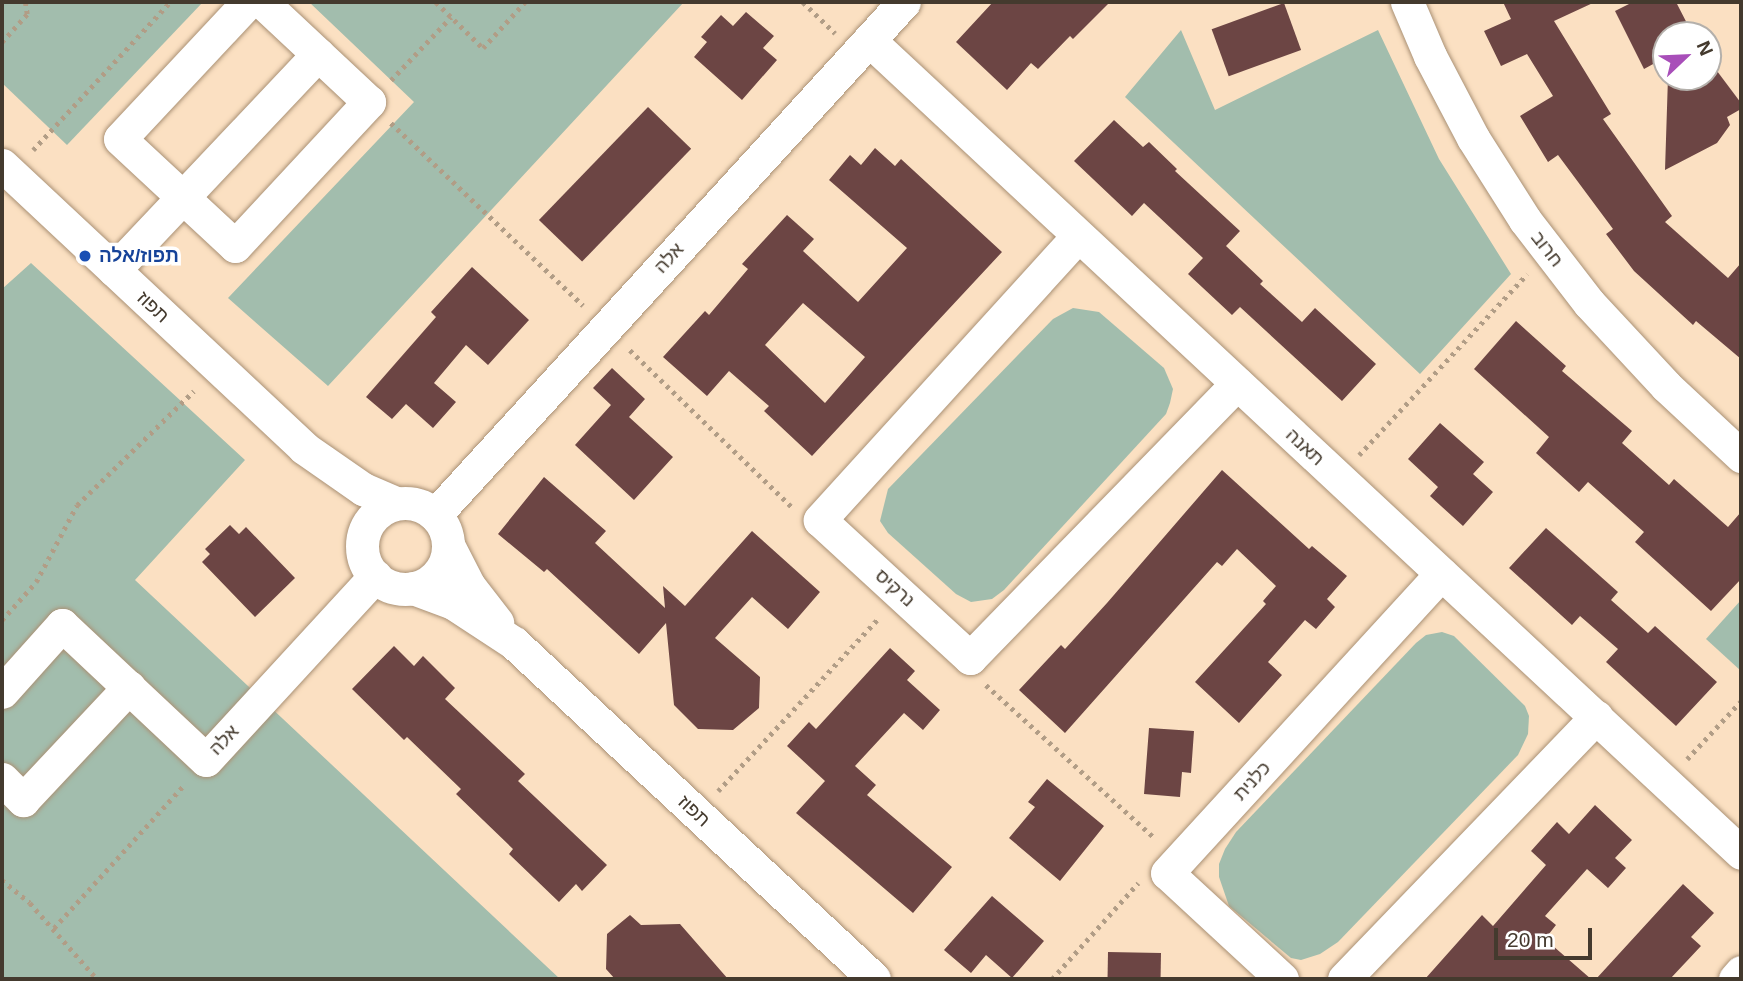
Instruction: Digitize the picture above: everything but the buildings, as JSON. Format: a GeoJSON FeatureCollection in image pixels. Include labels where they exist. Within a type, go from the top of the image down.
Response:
{"type":"FeatureCollection","features":[{"type":"Feature","properties":{"kind":"street"},"geometry":{"type":"LineString","coordinates":[[248,2],[121,139],[235,246],[369,102],[262,2]]}},
{"type":"Feature","properties":{"kind":"street","name":"אלה"},"geometry":{"type":"LineString","coordinates":[[435,515],[904,2]]}},
{"type":"Feature","properties":{"kind":"street","name":"חרוב"},"geometry":{"type":"LineString","coordinates":[[1407,2],[1430,56],[1473,138],[1525,220],[1589,303],[1666,386],[1741,456]]}},
{"type":"Feature","properties":{"kind":"street","name":"תאנה"},"geometry":{"type":"LineString","coordinates":[[863,47],[1078,236],[1741,853]]}},
{"type":"Feature","properties":{"kind":"street"},"geometry":{"type":"LineString","coordinates":[[114,270],[318,54]]}},
{"type":"Feature","properties":{"kind":"street","name":"תפוז"},"geometry":{"type":"LineString","coordinates":[[6,169],[304,449],[363,489],[396,503]]}},
{"type":"Feature","properties":{"kind":"street"},"geometry":{"type":"LineString","coordinates":[[820,520],[1078,236]]}},
{"type":"Feature","properties":{"kind":"street"},"geometry":{"type":"LineString","coordinates":[[970,658],[1237,383]]}},
{"type":"Feature","properties":{"kind":"street","name":"תפוז"},"geometry":{"type":"LineString","coordinates":[[304,449],[343,500],[362,546]]}},
{"type":"Feature","properties":{"kind":"street"},"geometry":{"type":"LineString","coordinates":[[396,503],[421,506],[435,515],[444,529],[447,545],[444,562],[436,576],[413,588],[388,586],[374,576],[365,562],[362,546],[365,529],[374,515],[396,503]]}},
{"type":"Feature","properties":{"kind":"street","name":"נרקיס"},"geometry":{"type":"LineString","coordinates":[[820,520],[970,658]]}},
{"type":"Feature","properties":{"kind":"street","name":"תפוז"},"geometry":{"type":"LineString","coordinates":[[447,545],[470,586],[514,643],[874,979]]}},
{"type":"Feature","properties":{"kind":"street","name":"כלנית"},"geometry":{"type":"LineString","coordinates":[[1173,867],[1441,573]]}},
{"type":"Feature","properties":{"kind":"street","name":"אלה"},"geometry":{"type":"LineString","coordinates":[[2,692],[62,625],[206,760],[374,576]]}},
{"type":"Feature","properties":{"kind":"street","name":"תפוז"},"geometry":{"type":"LineString","coordinates":[[413,588],[453,603],[514,643]]}},
{"type":"Feature","properties":{"kind":"street"},"geometry":{"type":"LineString","coordinates":[[2,779],[23,800],[129,687]]}},
{"type":"Feature","properties":{"kind":"street"},"geometry":{"type":"LineString","coordinates":[[1344,979],[1595,717]]}},
{"type":"Feature","properties":{"kind":"street"},"geometry":{"type":"LineString","coordinates":[[1173,867],[1282,979]]}},
{"type":"Feature","properties":{"kind":"street"},"geometry":{"type":"LineString","coordinates":[[1735,979],[1741,972]]}},
{"type":"Feature","properties":{"kind":"path"},"geometry":{"type":"LineString","coordinates":[[2,42],[27,14],[25,2]]}},
{"type":"Feature","properties":{"kind":"path"},"geometry":{"type":"LineString","coordinates":[[6,169],[170,2]]}},
{"type":"Feature","properties":{"kind":"path"},"geometry":{"type":"LineString","coordinates":[[436,2],[483,48],[525,2]]}},
{"type":"Feature","properties":{"kind":"path"},"geometry":{"type":"LineString","coordinates":[[803,2],[863,47]]}},
{"type":"Feature","properties":{"kind":"path"},"geometry":{"type":"LineString","coordinates":[[451,17],[369,102],[802,516],[820,520]]}},
{"type":"Feature","properties":{"kind":"path"},"geometry":{"type":"LineString","coordinates":[[1338,478],[1549,251]]}},
{"type":"Feature","properties":{"kind":"path"},"geometry":{"type":"LineString","coordinates":[[2,620],[36,582],[77,505],[218,368]]}},
{"type":"Feature","properties":{"kind":"path"},"geometry":{"type":"LineString","coordinates":[[697,814],[901,594]]}},
{"type":"Feature","properties":{"kind":"path"},"geometry":{"type":"LineString","coordinates":[[970,658],[978,679],[1173,867],[1142,878],[1052,979]]}},
{"type":"Feature","properties":{"kind":"path"},"geometry":{"type":"LineString","coordinates":[[1666,783],[1741,701]]}},
{"type":"Feature","properties":{"kind":"path"},"geometry":{"type":"LineString","coordinates":[[54,928],[206,760]]}},
{"type":"Feature","properties":{"kind":"path"},"geometry":{"type":"LineString","coordinates":[[2,880],[54,928],[97,979]]}},
{"type":"Feature","properties":{"kind":"green space"},"geometry":{"type":"Polygon","coordinates":[[[2,2],[203,2],[67,145],[2,83],[2,2]]]}},
{"type":"Feature","properties":{"kind":"green space"},"geometry":{"type":"Polygon","coordinates":[[[309,2],[684,2],[328,386],[228,298],[414,102],[309,2]]]}},
{"type":"Feature","properties":{"kind":"green space"},"geometry":{"type":"Polygon","coordinates":[[[1181,30],[1215,110],[1378,30],[1439,159],[1511,274],[1420,374],[1125,97],[1181,30]]]}},
{"type":"Feature","properties":{"kind":"green space"},"geometry":{"type":"Polygon","coordinates":[[[31,263],[245,460],[135,580],[560,979],[2,979],[2,289],[31,263]]]}},
{"type":"Feature","properties":{"kind":"green space"},"geometry":{"type":"Polygon","coordinates":[[[1073,308],[1099,312],[1164,368],[1173,389],[1170,403],[1166,414],[1004,590],[992,599],[971,602],[956,594],[888,533],[880,521],[888,489],[1053,319],[1073,308]]]}},
{"type":"Feature","properties":{"kind":"green space"},"geometry":{"type":"Polygon","coordinates":[[[1741,600],[1741,671],[1706,639],[1741,600]]]}},
{"type":"Feature","properties":{"kind":"green space"},"geometry":{"type":"Polygon","coordinates":[[[1442,632],[1454,636],[1525,706],[1529,716],[1528,734],[1518,755],[1338,942],[1320,954],[1301,960],[1291,958],[1229,906],[1219,877],[1219,864],[1225,849],[1236,832],[1416,643],[1426,635],[1442,632]]]}},
{"type":"Feature","properties":{"kind":"place","name":"תפוז/אלה"},"geometry":{"type":"Point","coordinates":[85,256]}}]}
